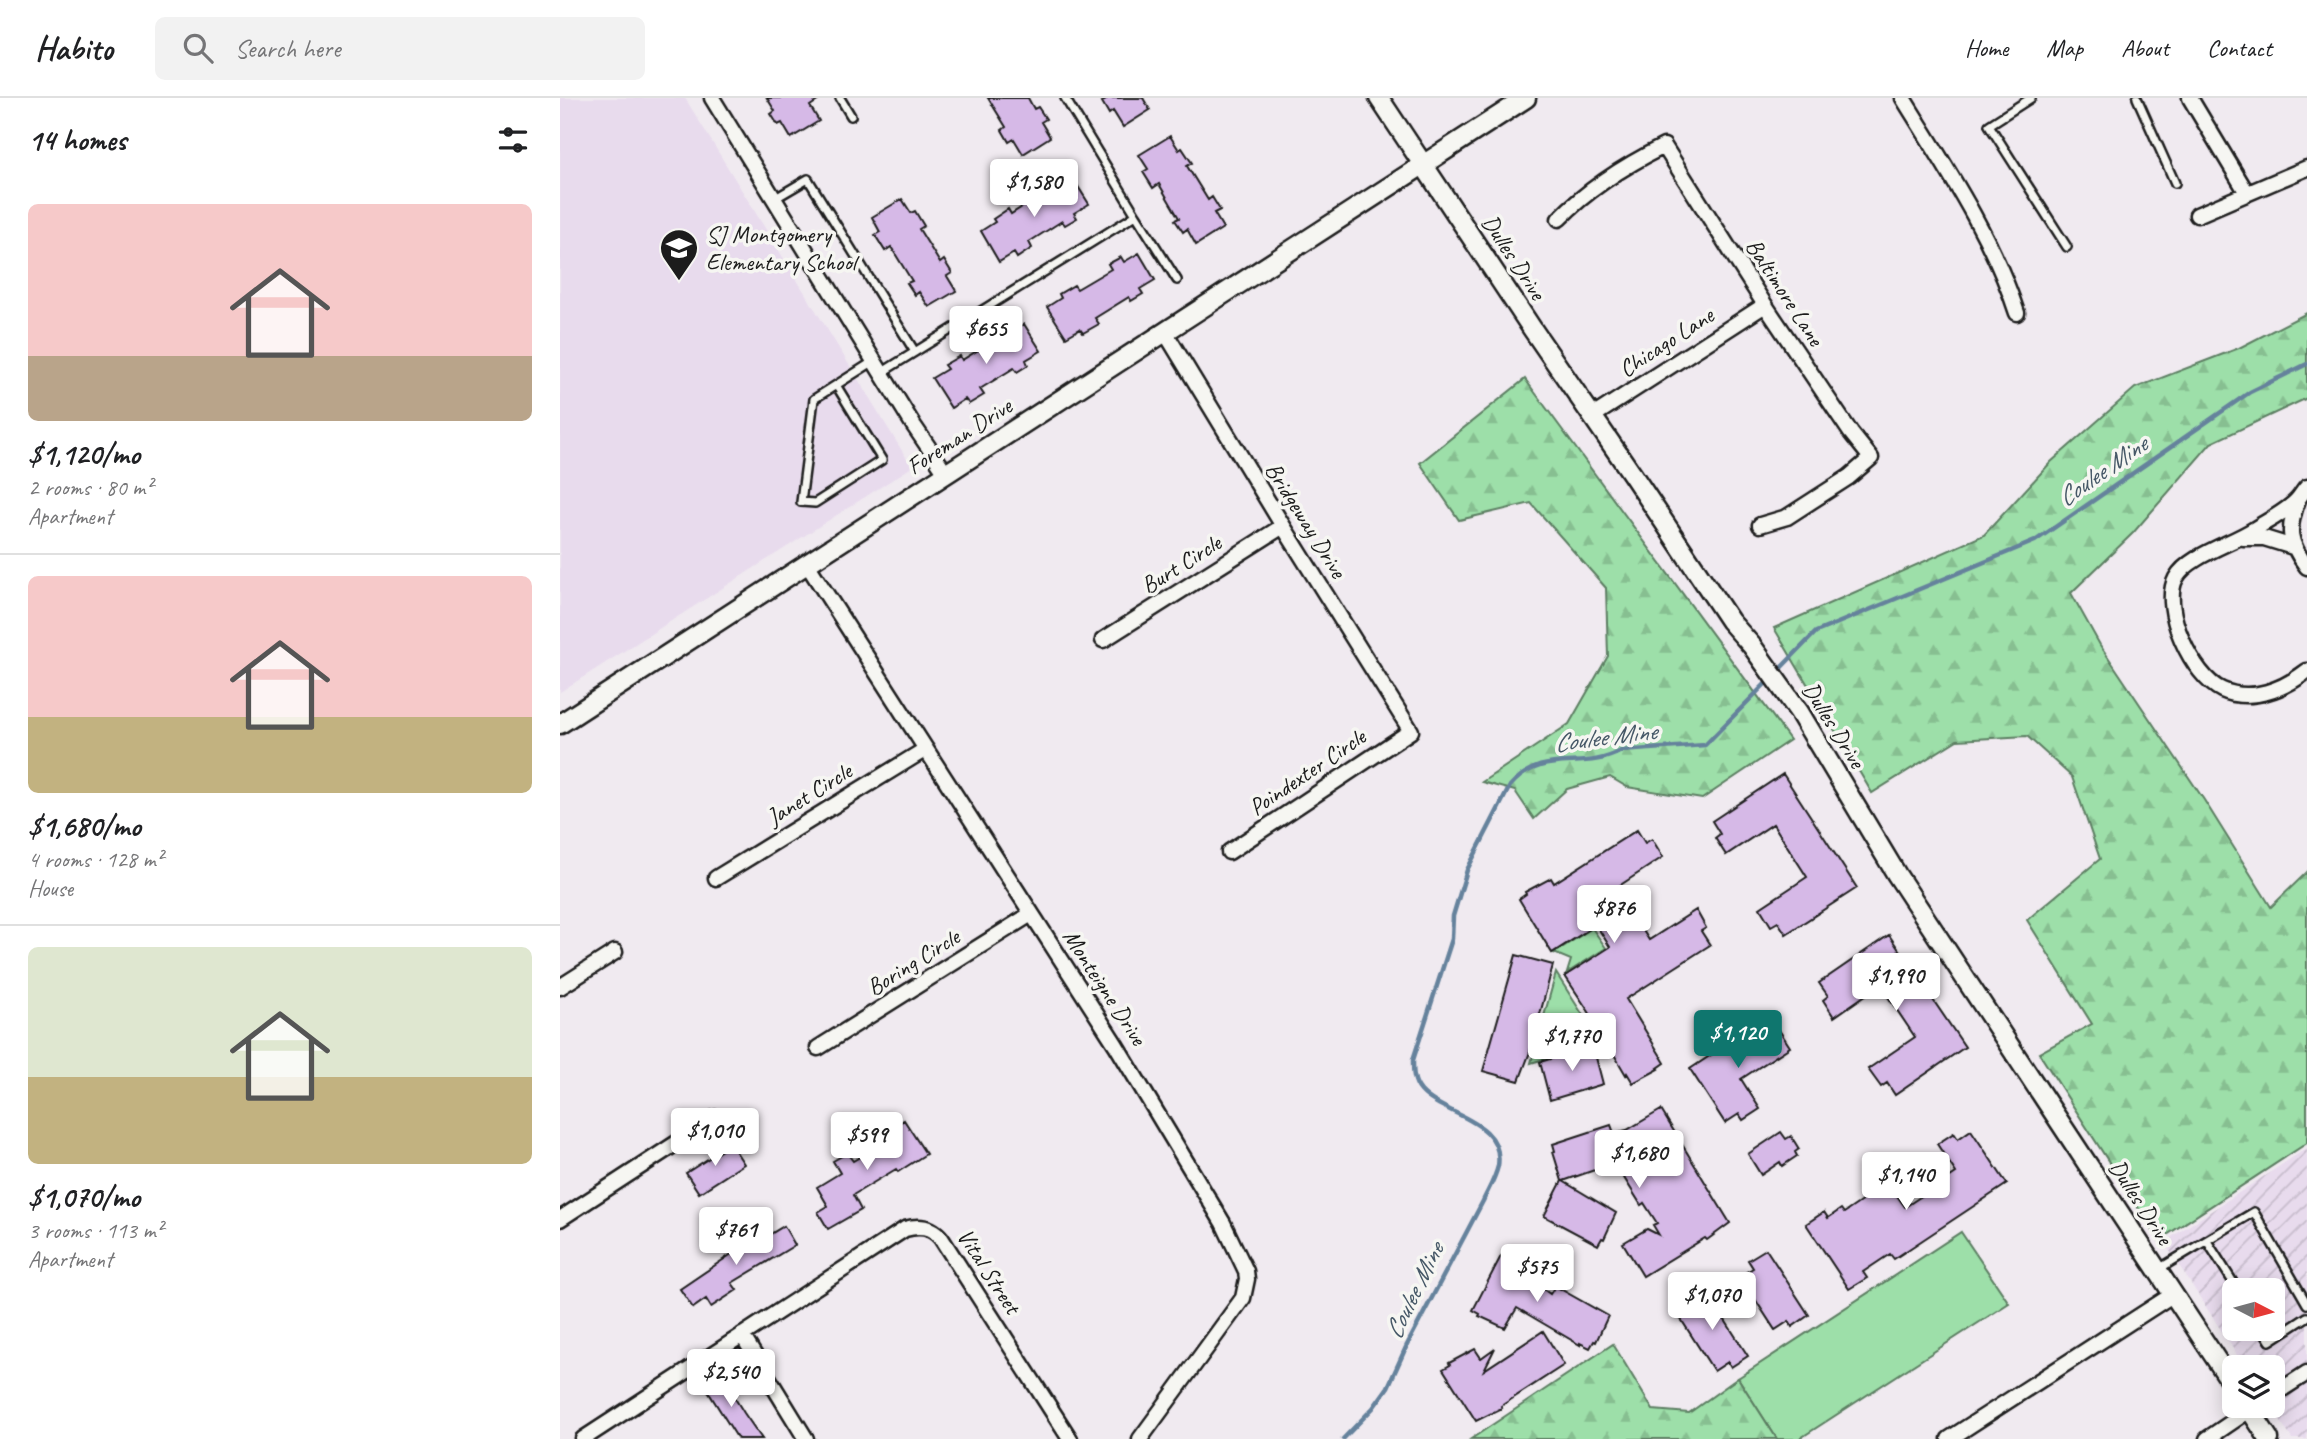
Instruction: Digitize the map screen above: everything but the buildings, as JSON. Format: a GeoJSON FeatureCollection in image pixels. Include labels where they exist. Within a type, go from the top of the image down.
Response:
{"type":"FeatureCollection","features":[{"type":"Feature","properties":{"kind":"street"},"geometry":{"type":"LineString","coordinates":[[712,98],[946,474]]}},
{"type":"Feature","properties":{"kind":"street","name":"Dulles Drive"},"geometry":{"type":"LineString","coordinates":[[1379,98],[1730,621],[1752,646],[1799,712],[1900,878],[2222,1369]]}},
{"type":"Feature","properties":{"kind":"street","name":"Foreman Drive"},"geometry":{"type":"LineString","coordinates":[[560,724],[1526,98]]}},
{"type":"Feature","properties":{"kind":"street"},"geometry":{"type":"LineString","coordinates":[[1903,98],[1954,180],[2001,269],[2017,313]]}},
{"type":"Feature","properties":{"kind":"street"},"geometry":{"type":"LineString","coordinates":[[2190,98],[2248,192]]}},
{"type":"Feature","properties":{"kind":"street","name":"Baltimore Lane"},"geometry":{"type":"LineString","coordinates":[[1559,219],[1580,197],[1640,158],[1664,146],[1765,305],[1851,433],[1871,458],[1849,477],[1787,517],[1760,525]]}},
{"type":"Feature","properties":{"kind":"street"},"geometry":{"type":"LineString","coordinates":[[2197,215],[2307,168]]}},
{"type":"Feature","properties":{"kind":"street","name":"Chicago Lane"},"geometry":{"type":"LineString","coordinates":[[1593,416],[1765,305]]}},
{"type":"Feature","properties":{"kind":"street","name":"Bridgeway Drive"},"geometry":{"type":"LineString","coordinates":[[1165,332],[1411,731]]}},
{"type":"Feature","properties":{"kind":"street"},"geometry":{"type":"LineString","coordinates":[[2307,487],[2298,499],[2291,527],[2293,547],[2307,567]]}},
{"type":"Feature","properties":{"kind":"street"},"geometry":{"type":"LineString","coordinates":[[2298,499],[2239,539],[2193,562],[2176,578],[2172,589],[2172,613],[2183,642],[2208,681],[2224,691],[2254,695],[2264,693],[2282,687],[2307,671]]}},
{"type":"Feature","properties":{"kind":"street","name":"Burt Circle"},"geometry":{"type":"LineString","coordinates":[[1104,640],[1283,526]]}},
{"type":"Feature","properties":{"kind":"street"},"geometry":{"type":"LineString","coordinates":[[2239,539],[2264,538],[2293,547]]}},
{"type":"Feature","properties":{"kind":"street","name":"Monteigne Drive"},"geometry":{"type":"LineString","coordinates":[[807,564],[1116,1045],[1223,1223],[1246,1271],[1245,1289],[1237,1307],[1140,1439]]}},
{"type":"Feature","properties":{"kind":"street","name":"Poindexter Circle"},"geometry":{"type":"LineString","coordinates":[[1229,852],[1411,731]]}},
{"type":"Feature","properties":{"kind":"street","name":"Janet Circle"},"geometry":{"type":"LineString","coordinates":[[716,878],[926,749]]}},
{"type":"Feature","properties":{"kind":"street","name":"Boring Circle"},"geometry":{"type":"LineString","coordinates":[[818,1048],[1031,914]]}},
{"type":"Feature","properties":{"kind":"street"},"geometry":{"type":"LineString","coordinates":[[560,987],[615,952]]}},
{"type":"Feature","properties":{"kind":"street"},"geometry":{"type":"LineString","coordinates":[[560,1219],[715,1118]]}},
{"type":"Feature","properties":{"kind":"street","name":"Vital Street"},"geometry":{"type":"LineString","coordinates":[[583,1439],[905,1229],[920,1226],[930,1228],[941,1238],[1070,1439]]}},
{"type":"Feature","properties":{"kind":"street"},"geometry":{"type":"LineString","coordinates":[[1949,1439],[2172,1295]]}},
{"type":"Feature","properties":{"kind":"street"},"geometry":{"type":"LineString","coordinates":[[742,1335],[806,1439]]}},
{"type":"Feature","properties":{"kind":"street"},"geometry":{"type":"LineString","coordinates":[[2285,1387],[2307,1373]]}},
{"type":"Feature","properties":{"kind":"street"},"geometry":{"type":"LineString","coordinates":[[2207,1439],[2236,1418]]}},
{"type":"Feature","properties":{"kind":"street"},"geometry":{"type":"LineString","coordinates":[[2257,1418],[2269,1439]]}},
{"type":"Feature","properties":{"kind":"lane"},"geometry":{"type":"LineString","coordinates":[[840,98],[851,116]]}},
{"type":"Feature","properties":{"kind":"lane"},"geometry":{"type":"LineString","coordinates":[[1066,98],[1177,280]]}},
{"type":"Feature","properties":{"kind":"lane"},"geometry":{"type":"LineString","coordinates":[[2031,98],[1989,125],[2067,247]]}},
{"type":"Feature","properties":{"kind":"lane"},"geometry":{"type":"LineString","coordinates":[[2137,98],[2175,183]]}},
{"type":"Feature","properties":{"kind":"lane"},"geometry":{"type":"LineString","coordinates":[[774,199],[808,179],[915,352]]}},
{"type":"Feature","properties":{"kind":"lane"},"geometry":{"type":"LineString","coordinates":[[836,385],[881,460],[814,503],[801,502],[814,399],[836,385],[915,352],[1136,215]]}},
{"type":"Feature","properties":{"kind":"lane"},"geometry":{"type":"LineString","coordinates":[[2157,1271],[2254,1212],[2307,1304]]}},
{"type":"Feature","properties":{"kind":"lane"},"geometry":{"type":"LineString","coordinates":[[2207,1241],[2230,1278]]}},
{"type":"Feature","properties":{"kind":"lane"},"geometry":{"type":"LineString","coordinates":[[2286,1331],[2307,1317]]}},
{"type":"Feature","properties":{"kind":"shaded area","name":"SJ Montgomery Elementary School"},"geometry":{"type":"Polygon","coordinates":[[[560,98],[685,98],[912,467],[560,692],[560,98]]]}},
{"type":"Feature","properties":{"kind":"shaded area"},"geometry":{"type":"Polygon","coordinates":[[[2307,1148],[2307,1439],[2292,1439],[2278,1418],[2285,1418],[2285,1355],[2237,1355],[2228,1341],[2286,1340],[2286,1278],[2222,1278],[2222,1332],[2164,1242],[2307,1148]]]}},
{"type":"Feature","properties":{"kind":"green space"},"geometry":{"type":"Polygon","coordinates":[[[2307,313],[2307,398],[2211,443],[2133,533],[2071,593],[2100,645],[2204,800],[2271,907],[2307,872],[2307,1143],[2159,1240],[2039,1053],[2092,1024],[2027,920],[2100,859],[2072,777],[2027,736],[1957,740],[1872,793],[1774,628],[1984,535],[2051,462],[2135,388],[2239,348],[2307,313]]]}},
{"type":"Feature","properties":{"kind":"green space"},"geometry":{"type":"Polygon","coordinates":[[[1525,379],[1790,740],[1702,799],[1627,787],[1610,777],[1567,789],[1534,819],[1515,791],[1482,782],[1569,724],[1608,656],[1606,588],[1531,503],[1459,520],[1420,463],[1525,379]]]}},
{"type":"Feature","properties":{"kind":"green space"},"geometry":{"type":"Polygon","coordinates":[[[1592,928],[1606,948],[1567,973],[1571,960],[1554,953],[1592,928]]]}},
{"type":"Feature","properties":{"kind":"green space"},"geometry":{"type":"Polygon","coordinates":[[[1556,973],[1595,1034],[1592,1044],[1531,1063],[1556,973]]]}},
{"type":"Feature","properties":{"kind":"green space"},"geometry":{"type":"Polygon","coordinates":[[[1961,1232],[2009,1303],[1799,1439],[1777,1439],[1738,1378],[1961,1232]]]}},
{"type":"Feature","properties":{"kind":"green space"},"geometry":{"type":"Polygon","coordinates":[[[1613,1344],[1653,1410],[1689,1413],[1738,1378],[1777,1439],[1471,1439],[1613,1344]]]}},
{"type":"Feature","properties":{"kind":"waterway","name":"Coulee Mine"},"geometry":{"type":"LineString","coordinates":[[1775,674],[1816,632],[2035,541],[2250,392],[2307,364]]}},
{"type":"Feature","properties":{"kind":"waterway","name":"Coulee Mine"},"geometry":{"type":"LineString","coordinates":[[1343,1439],[1373,1408],[1388,1387],[1407,1345],[1483,1201],[1498,1166],[1498,1150],[1483,1128],[1443,1107],[1418,1088],[1413,1072],[1413,1060],[1452,939],[1453,916],[1467,870],[1510,786],[1523,774],[1550,764],[1592,760],[1621,751],[1705,745],[1769,680]]}},
{"type":"Feature","properties":{"kind":"place","name":"SJ Montgomery Elementary School"},"geometry":{"type":"Point","coordinates":[679,282]}}]}
